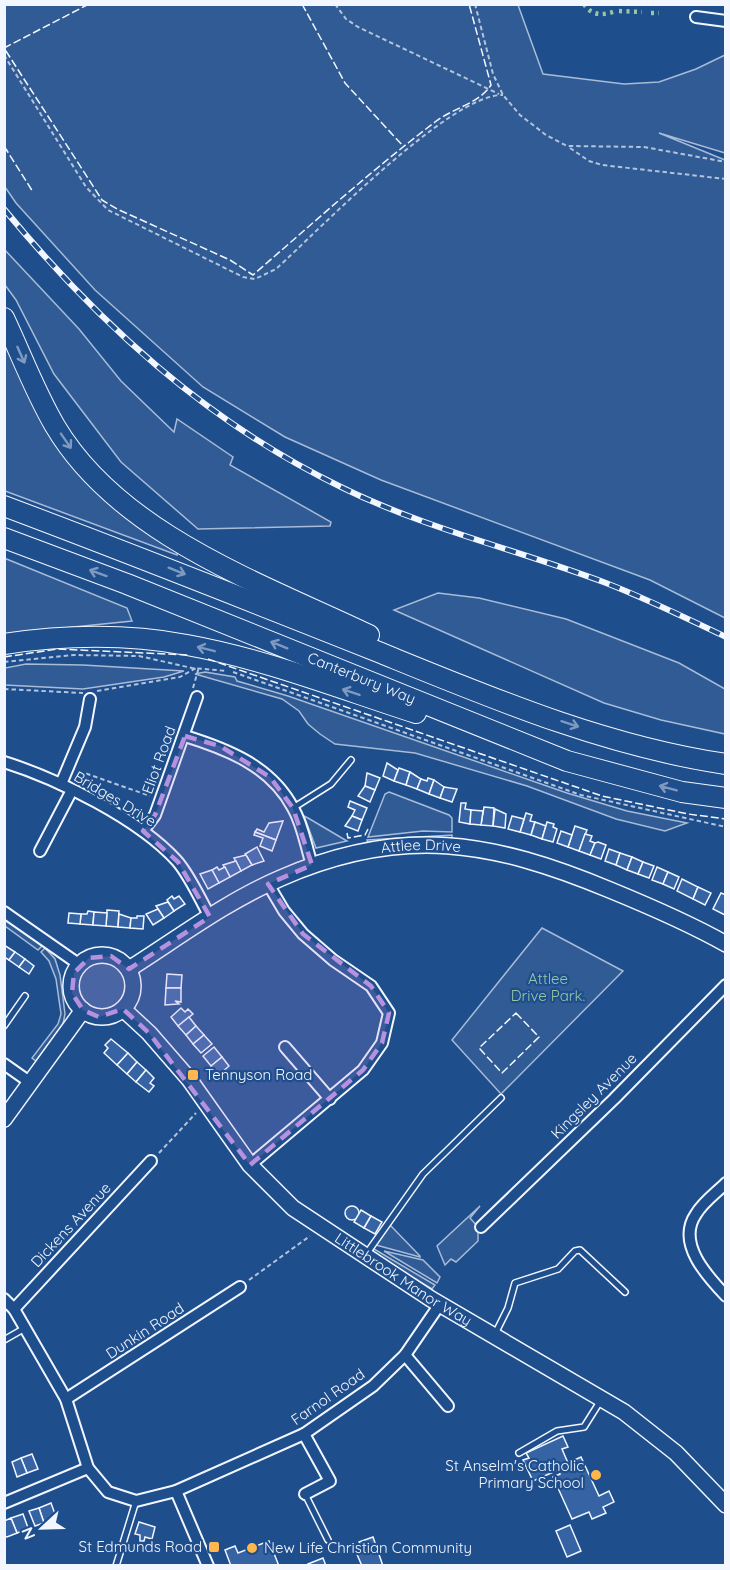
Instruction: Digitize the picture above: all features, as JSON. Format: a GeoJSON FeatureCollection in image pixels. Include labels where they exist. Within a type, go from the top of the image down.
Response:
{"type":"FeatureCollection","features":[{"type":"Feature","properties":{"kind":"highway"},"geometry":{"type":"LineString","coordinates":[[4,318],[55,426],[100,484],[129,509],[165,534],[212,559],[514,706]]}},
{"type":"Feature","properties":{"kind":"highway","name":"Canterbury Way"},"geometry":{"type":"LineString","coordinates":[[4,506],[142,557],[514,706],[609,737],[726,764]]}},
{"type":"Feature","properties":{"kind":"highway","name":"Canterbury Way"},"geometry":{"type":"LineString","coordinates":[[4,538],[127,584],[567,761],[682,792],[726,798]]}},
{"type":"Feature","properties":{"kind":"highway"},"geometry":{"type":"LineString","coordinates":[[4,644],[93,637],[187,644],[262,664],[567,761]]}},
{"type":"Feature","properties":{"kind":"street"},"geometry":{"type":"LineString","coordinates":[[696,17],[726,21]]}},
{"type":"Feature","properties":{"kind":"street","name":"Eliot Road"},"geometry":{"type":"LineString","coordinates":[[144,831],[155,815],[161,800],[197,697]]}},
{"type":"Feature","properties":{"kind":"street"},"geometry":{"type":"LineString","coordinates":[[61,784],[85,728],[90,699]]}},
{"type":"Feature","properties":{"kind":"street"},"geometry":{"type":"LineString","coordinates":[[185,736],[220,746],[270,777],[293,808],[312,865]]}},
{"type":"Feature","properties":{"kind":"street","name":"Bridges Drive"},"geometry":{"type":"LineString","coordinates":[[4,762],[61,784],[144,831],[178,862],[210,917]]}},
{"type":"Feature","properties":{"kind":"street"},"geometry":{"type":"LineString","coordinates":[[40,851],[72,790]]}},
{"type":"Feature","properties":{"kind":"street","name":"Attlee Drive"},"geometry":{"type":"LineString","coordinates":[[129,969],[210,917],[268,884],[312,865],[364,852],[415,845],[439,844],[491,850],[521,857],[601,886],[666,914],[726,944]]}},
{"type":"Feature","properties":{"kind":"street"},"geometry":{"type":"LineString","coordinates":[[250,1165],[363,1070],[382,1043],[389,1013],[371,986],[333,960],[303,934],[284,911],[268,884]]}},
{"type":"Feature","properties":{"kind":"street"},"geometry":{"type":"LineString","coordinates":[[4,912],[80,965]]}},
{"type":"Feature","properties":{"kind":"street"},"geometry":{"type":"LineString","coordinates":[[100,955],[111,956],[129,969],[133,990],[123,1010],[108,1017],[99,1017],[82,1010],[72,993],[71,983],[80,965],[100,955]]}},
{"type":"Feature","properties":{"kind":"street","name":"Kingsley Avenue"},"geometry":{"type":"LineString","coordinates":[[482,1227],[614,1099],[726,985]]}},
{"type":"Feature","properties":{"kind":"street"},"geometry":{"type":"LineString","coordinates":[[4,1119],[82,1010]]}},
{"type":"Feature","properties":{"kind":"street","name":"Littlebrook Manor Way"},"geometry":{"type":"LineString","coordinates":[[123,1010],[149,1033],[206,1103],[250,1165],[293,1208],[364,1257],[440,1304],[624,1412],[676,1454],[726,1505]]}},
{"type":"Feature","properties":{"kind":"street"},"geometry":{"type":"LineString","coordinates":[[285,1047],[330,1099]]}},
{"type":"Feature","properties":{"kind":"street"},"geometry":{"type":"LineString","coordinates":[[4,1064],[30,1083]]}},
{"type":"Feature","properties":{"kind":"street","name":"Dickens Avenue"},"geometry":{"type":"LineString","coordinates":[[14,1309],[151,1161]]}},
{"type":"Feature","properties":{"kind":"street"},"geometry":{"type":"LineString","coordinates":[[726,1183],[694,1215],[690,1236],[694,1256],[704,1273],[726,1296]]}},
{"type":"Feature","properties":{"kind":"street","name":"Dunkin Road"},"geometry":{"type":"LineString","coordinates":[[66,1399],[240,1287]]}},
{"type":"Feature","properties":{"kind":"street"},"geometry":{"type":"LineString","coordinates":[[4,1299],[14,1309],[66,1399],[88,1468],[108,1492],[136,1501]]}},
{"type":"Feature","properties":{"kind":"street","name":"Farnol Road"},"geometry":{"type":"LineString","coordinates":[[136,1501],[176,1491],[303,1434],[373,1386],[405,1355],[440,1304]]}},
{"type":"Feature","properties":{"kind":"street"},"geometry":{"type":"LineString","coordinates":[[405,1355],[448,1406]]}},
{"type":"Feature","properties":{"kind":"street"},"geometry":{"type":"LineString","coordinates":[[303,1434],[330,1481],[305,1494]]}},
{"type":"Feature","properties":{"kind":"street"},"geometry":{"type":"LineString","coordinates":[[4,1503],[88,1468]]}},
{"type":"Feature","properties":{"kind":"street"},"geometry":{"type":"LineString","coordinates":[[176,1491],[208,1566]]}},
{"type":"Feature","properties":{"kind":"lane"},"geometry":{"type":"LineString","coordinates":[[293,808],[331,784],[351,760]]}},
{"type":"Feature","properties":{"kind":"lane"},"geometry":{"type":"LineString","coordinates":[[4,1026],[25,996]]}},
{"type":"Feature","properties":{"kind":"lane"},"geometry":{"type":"LineString","coordinates":[[364,1257],[423,1174],[501,1098]]}},
{"type":"Feature","properties":{"kind":"lane"},"geometry":{"type":"LineString","coordinates":[[494,1336],[508,1308],[515,1282],[558,1269],[575,1251],[580,1250],[625,1292]]}},
{"type":"Feature","properties":{"kind":"lane"},"geometry":{"type":"LineString","coordinates":[[4,1340],[25,1328]]}},
{"type":"Feature","properties":{"kind":"lane"},"geometry":{"type":"LineString","coordinates":[[519,1453],[557,1431],[584,1427],[602,1398]]}},
{"type":"Feature","properties":{"kind":"lane"},"geometry":{"type":"LineString","coordinates":[[305,1494],[328,1540]]}},
{"type":"Feature","properties":{"kind":"lane"},"geometry":{"type":"LineString","coordinates":[[116,1566],[136,1501]]}},
{"type":"Feature","properties":{"kind":"path"},"geometry":{"type":"LineString","coordinates":[[335,4],[346,20],[358,27],[503,95]]}},
{"type":"Feature","properties":{"kind":"path"},"geometry":{"type":"LineString","coordinates":[[475,4],[493,74],[503,95],[520,115],[589,161],[602,165],[726,179]]}},
{"type":"Feature","properties":{"kind":"path"},"geometry":{"type":"LineString","coordinates":[[4,55],[96,200],[122,219],[223,268],[243,277],[255,279],[276,269],[434,127],[484,99],[503,95]]}},
{"type":"Feature","properties":{"kind":"path"},"geometry":{"type":"LineString","coordinates":[[567,146],[644,147],[726,162]]}},
{"type":"Feature","properties":{"kind":"path"},"geometry":{"type":"LineString","coordinates":[[4,662],[74,655],[139,656],[192,668],[233,672],[581,795],[726,827]]}},
{"type":"Feature","properties":{"kind":"path"},"geometry":{"type":"LineString","coordinates":[[4,689],[83,693],[132,687],[180,677],[199,667]]}},
{"type":"Feature","properties":{"kind":"path"},"geometry":{"type":"LineString","coordinates":[[197,697],[192,692],[199,667]]}},
{"type":"Feature","properties":{"kind":"path"},"geometry":{"type":"LineString","coordinates":[[68,767],[161,800]]}},
{"type":"Feature","properties":{"kind":"path"},"geometry":{"type":"LineString","coordinates":[[151,1161],[206,1103]]}},
{"type":"Feature","properties":{"kind":"path"},"geometry":{"type":"LineString","coordinates":[[240,1287],[320,1228]]}},
{"type":"Feature","properties":{"kind":"highlighted area"},"geometry":{"type":"Polygon","coordinates":[[[185,736],[220,746],[270,777],[293,808],[312,865],[268,884],[303,934],[371,986],[389,1013],[382,1043],[363,1070],[250,1165],[149,1033],[123,1009],[99,1017],[83,1010],[72,993],[74,973],[89,958],[100,955],[111,956],[129,969],[210,917],[178,862],[143,831],[155,815],[185,736]]]}},
{"type":"Feature","properties":{"kind":"shaded area"},"geometry":{"type":"Polygon","coordinates":[[[4,5],[518,5],[543,74],[624,84],[659,82],[696,69],[725,55],[725,153],[659,133],[725,160],[725,618],[650,580],[381,480],[285,437],[203,387],[95,290],[16,203],[5,187],[4,5]]]}},
{"type":"Feature","properties":{"kind":"shaded area"},"geometry":{"type":"Polygon","coordinates":[[[4,249],[79,329],[121,381],[174,432],[177,419],[233,457],[230,465],[331,522],[330,526],[198,529],[121,462],[54,374],[16,300],[5,285],[4,249]]]}},
{"type":"Feature","properties":{"kind":"shaded area"},"geometry":{"type":"Polygon","coordinates":[[[4,335],[114,508],[178,551],[177,555],[5,491],[4,335]]]}},
{"type":"Feature","properties":{"kind":"shaded area"},"geometry":{"type":"Polygon","coordinates":[[[4,558],[127,608],[132,621],[5,634],[4,558]]]}},
{"type":"Feature","properties":{"kind":"shaded area"},"geometry":{"type":"Polygon","coordinates":[[[438,593],[479,598],[566,619],[679,663],[725,689],[725,734],[661,720],[604,703],[394,610],[438,593]]]}},
{"type":"Feature","properties":{"kind":"shaded area"},"geometry":{"type":"Polygon","coordinates":[[[26,664],[184,671],[164,677],[83,689],[5,685],[5,668],[26,664]]]}},
{"type":"Feature","properties":{"kind":"shaded area"},"geometry":{"type":"Polygon","coordinates":[[[205,672],[235,677],[237,681],[288,696],[567,793],[627,811],[687,823],[665,831],[616,819],[527,786],[415,753],[335,744],[308,724],[299,711],[282,699],[195,674],[205,672]]]}},
{"type":"Feature","properties":{"kind":"shaded area"},"geometry":{"type":"Polygon","coordinates":[[[389,792],[449,815],[452,818],[452,832],[423,831],[368,837],[385,794],[389,792]]]}},
{"type":"Feature","properties":{"kind":"shaded area"},"geometry":{"type":"Polygon","coordinates":[[[304,816],[308,818],[347,841],[316,848],[304,816]]]}},
{"type":"Feature","properties":{"kind":"shaded area"},"geometry":{"type":"Polygon","coordinates":[[[452,835],[452,840],[368,845],[367,840],[452,835]]]}},
{"type":"Feature","properties":{"kind":"shaded area"},"geometry":{"type":"Polygon","coordinates":[[[4,919],[42,946],[38,950],[5,926],[4,919]]]}},
{"type":"Feature","properties":{"kind":"shaded area","name":"Attlee Drive Park."},"geometry":{"type":"Polygon","coordinates":[[[542,928],[623,971],[501,1094],[452,1040],[542,928]]]}},
{"type":"Feature","properties":{"kind":"shaded area"},"geometry":{"type":"Polygon","coordinates":[[[45,948],[55,959],[60,975],[65,1014],[63,1024],[36,1061],[32,1058],[58,1024],[61,1014],[56,979],[49,961],[41,952],[45,948]]]}},
{"type":"Feature","properties":{"kind":"shaded area"},"geometry":{"type":"Polygon","coordinates":[[[98,961],[108,961],[122,968],[129,987],[122,1006],[108,1013],[98,1013],[88,1009],[81,1002],[77,992],[77,982],[81,972],[88,965],[98,961]]]}},
{"type":"Feature","properties":{"kind":"shaded area"},"geometry":{"type":"Polygon","coordinates":[[[480,1206],[470,1218],[478,1227],[478,1241],[456,1262],[451,1259],[445,1265],[437,1246],[480,1206]]]}},
{"type":"Feature","properties":{"kind":"shaded area"},"geometry":{"type":"Polygon","coordinates":[[[390,1225],[420,1256],[420,1257],[376,1245],[390,1225]]]}},
{"type":"Feature","properties":{"kind":"shaded area"},"geometry":{"type":"Polygon","coordinates":[[[374,1249],[435,1285],[432,1289],[372,1253],[374,1249]]]}},
{"type":"Feature","properties":{"kind":"shaded area"},"geometry":{"type":"Polygon","coordinates":[[[384,1251],[423,1260],[440,1277],[437,1283],[384,1251]]]}},
{"type":"Feature","properties":{"kind":"building"},"geometry":{"type":"Polygon","coordinates":[[[387,763],[398,770],[394,781],[383,776],[387,763]]]}},
{"type":"Feature","properties":{"kind":"building"},"geometry":{"type":"Polygon","coordinates":[[[399,768],[410,772],[406,785],[394,781],[399,768]]]}},
{"type":"Feature","properties":{"kind":"building"},"geometry":{"type":"Polygon","coordinates":[[[410,772],[421,779],[417,789],[406,785],[410,772]]]}},
{"type":"Feature","properties":{"kind":"building"},"geometry":{"type":"Polygon","coordinates":[[[367,773],[380,778],[375,790],[365,786],[367,773]]]}},
{"type":"Feature","properties":{"kind":"building"},"geometry":{"type":"Polygon","coordinates":[[[428,778],[434,780],[429,794],[417,789],[421,779],[427,781],[428,778]]]}},
{"type":"Feature","properties":{"kind":"building"},"geometry":{"type":"Polygon","coordinates":[[[434,780],[444,787],[440,798],[429,794],[434,780]]]}},
{"type":"Feature","properties":{"kind":"building"},"geometry":{"type":"Polygon","coordinates":[[[365,786],[375,790],[370,802],[358,796],[365,786]]]}},
{"type":"Feature","properties":{"kind":"building"},"geometry":{"type":"Polygon","coordinates":[[[444,787],[457,789],[452,802],[440,798],[444,787]]]}},
{"type":"Feature","properties":{"kind":"building"},"geometry":{"type":"Polygon","coordinates":[[[350,801],[367,808],[362,820],[352,816],[355,810],[348,807],[350,801]]]}},
{"type":"Feature","properties":{"kind":"building"},"geometry":{"type":"Polygon","coordinates":[[[461,803],[466,803],[465,809],[471,810],[470,824],[459,822],[461,803]]]}},
{"type":"Feature","properties":{"kind":"building"},"geometry":{"type":"Polygon","coordinates":[[[484,807],[494,808],[493,826],[481,825],[484,807]]]}},
{"type":"Feature","properties":{"kind":"building"},"geometry":{"type":"Polygon","coordinates":[[[495,809],[506,814],[505,828],[493,826],[495,809]]]}},
{"type":"Feature","properties":{"kind":"building"},"geometry":{"type":"Polygon","coordinates":[[[471,810],[483,811],[481,825],[470,824],[471,810]]]}},
{"type":"Feature","properties":{"kind":"building"},"geometry":{"type":"Polygon","coordinates":[[[526,813],[532,815],[530,821],[535,822],[531,835],[520,832],[526,813]]]}},
{"type":"Feature","properties":{"kind":"building"},"geometry":{"type":"Polygon","coordinates":[[[352,816],[362,820],[358,831],[345,826],[352,816]]]}},
{"type":"Feature","properties":{"kind":"building"},"geometry":{"type":"Polygon","coordinates":[[[512,816],[524,819],[520,832],[508,829],[512,816]]]}},
{"type":"Feature","properties":{"kind":"building"},"geometry":{"type":"Polygon","coordinates":[[[283,821],[276,840],[255,832],[257,829],[264,832],[269,823],[283,821]]]}},
{"type":"Feature","properties":{"kind":"building"},"geometry":{"type":"Polygon","coordinates":[[[535,822],[546,826],[542,839],[531,835],[535,822]]]}},
{"type":"Feature","properties":{"kind":"building"},"geometry":{"type":"Polygon","coordinates":[[[547,822],[554,824],[553,827],[557,829],[553,842],[542,839],[547,822]]]}},
{"type":"Feature","properties":{"kind":"building"},"geometry":{"type":"Polygon","coordinates":[[[575,826],[587,830],[579,851],[568,847],[575,826]]]}},
{"type":"Feature","properties":{"kind":"building"},"geometry":{"type":"Polygon","coordinates":[[[561,831],[572,835],[568,847],[557,843],[561,831]]]}},
{"type":"Feature","properties":{"kind":"building"},"geometry":{"type":"Polygon","coordinates":[[[255,832],[276,840],[272,851],[260,846],[263,838],[254,835],[255,832]]]}},
{"type":"Feature","properties":{"kind":"building"},"geometry":{"type":"Polygon","coordinates":[[[585,834],[592,836],[590,841],[595,843],[590,855],[579,851],[585,834]]]}},
{"type":"Feature","properties":{"kind":"building"},"geometry":{"type":"Polygon","coordinates":[[[595,843],[606,845],[601,859],[590,855],[595,843]]]}},
{"type":"Feature","properties":{"kind":"building"},"geometry":{"type":"Polygon","coordinates":[[[257,847],[264,861],[252,865],[245,854],[257,847]]]}},
{"type":"Feature","properties":{"kind":"building"},"geometry":{"type":"Polygon","coordinates":[[[609,849],[620,853],[616,865],[605,861],[609,849]]]}},
{"type":"Feature","properties":{"kind":"building"},"geometry":{"type":"Polygon","coordinates":[[[620,853],[632,857],[627,870],[616,865],[620,853]]]}},
{"type":"Feature","properties":{"kind":"building"},"geometry":{"type":"Polygon","coordinates":[[[246,855],[252,865],[241,871],[234,858],[246,855]]]}},
{"type":"Feature","properties":{"kind":"building"},"geometry":{"type":"Polygon","coordinates":[[[632,857],[643,862],[638,874],[627,870],[632,857]]]}},
{"type":"Feature","properties":{"kind":"building"},"geometry":{"type":"Polygon","coordinates":[[[236,861],[241,871],[230,877],[223,865],[236,861]]]}},
{"type":"Feature","properties":{"kind":"building"},"geometry":{"type":"Polygon","coordinates":[[[643,862],[654,866],[649,878],[638,874],[643,862]]]}},
{"type":"Feature","properties":{"kind":"building"},"geometry":{"type":"Polygon","coordinates":[[[217,867],[219,870],[225,867],[230,877],[219,883],[212,870],[217,867]]]}},
{"type":"Feature","properties":{"kind":"building"},"geometry":{"type":"Polygon","coordinates":[[[657,867],[668,872],[663,884],[652,880],[657,867]]]}},
{"type":"Feature","properties":{"kind":"building"},"geometry":{"type":"Polygon","coordinates":[[[212,870],[219,883],[208,889],[200,874],[212,870]]]}},
{"type":"Feature","properties":{"kind":"building"},"geometry":{"type":"Polygon","coordinates":[[[668,872],[679,877],[674,889],[663,884],[668,872]]]}},
{"type":"Feature","properties":{"kind":"building"},"geometry":{"type":"Polygon","coordinates":[[[682,879],[698,887],[693,899],[677,891],[682,879]]]}},
{"type":"Feature","properties":{"kind":"building"},"geometry":{"type":"Polygon","coordinates":[[[698,887],[711,893],[705,905],[693,899],[698,887]]]}},
{"type":"Feature","properties":{"kind":"building"},"geometry":{"type":"Polygon","coordinates":[[[721,893],[726,895],[725,915],[713,909],[721,893]]]}},
{"type":"Feature","properties":{"kind":"building"},"geometry":{"type":"Polygon","coordinates":[[[172,896],[174,899],[179,896],[185,904],[174,911],[167,900],[172,896]]]}},
{"type":"Feature","properties":{"kind":"building"},"geometry":{"type":"Polygon","coordinates":[[[168,902],[174,911],[164,918],[156,906],[168,902]]]}},
{"type":"Feature","properties":{"kind":"building"},"geometry":{"type":"Polygon","coordinates":[[[158,909],[164,918],[153,925],[146,914],[158,909]]]}},
{"type":"Feature","properties":{"kind":"building"},"geometry":{"type":"Polygon","coordinates":[[[107,910],[119,911],[118,927],[106,926],[107,910]]]}},
{"type":"Feature","properties":{"kind":"building"},"geometry":{"type":"Polygon","coordinates":[[[88,911],[94,912],[93,925],[80,924],[81,914],[87,914],[88,911]]]}},
{"type":"Feature","properties":{"kind":"building"},"geometry":{"type":"Polygon","coordinates":[[[94,912],[107,913],[106,926],[93,925],[94,912]]]}},
{"type":"Feature","properties":{"kind":"building"},"geometry":{"type":"Polygon","coordinates":[[[69,913],[81,914],[80,924],[68,923],[69,913]]]}},
{"type":"Feature","properties":{"kind":"building"},"geometry":{"type":"Polygon","coordinates":[[[119,914],[131,918],[130,928],[118,927],[119,914]]]}},
{"type":"Feature","properties":{"kind":"building"},"geometry":{"type":"Polygon","coordinates":[[[137,916],[144,916],[143,929],[130,928],[131,918],[137,918],[137,916]]]}},
{"type":"Feature","properties":{"kind":"building"},"geometry":{"type":"Polygon","coordinates":[[[4,945],[15,952],[9,960],[4,957],[4,945]]]}},
{"type":"Feature","properties":{"kind":"building"},"geometry":{"type":"Polygon","coordinates":[[[15,952],[25,959],[19,967],[9,960],[15,952]]]}},
{"type":"Feature","properties":{"kind":"building"},"geometry":{"type":"Polygon","coordinates":[[[25,959],[34,966],[29,974],[19,967],[25,959]]]}},
{"type":"Feature","properties":{"kind":"building"},"geometry":{"type":"Polygon","coordinates":[[[167,974],[182,975],[181,988],[166,988],[167,974]]]}},
{"type":"Feature","properties":{"kind":"building"},"geometry":{"type":"Polygon","coordinates":[[[166,988],[181,988],[181,1002],[175,1001],[179,1004],[165,1005],[166,988]]]}},
{"type":"Feature","properties":{"kind":"building"},"geometry":{"type":"Polygon","coordinates":[[[181,1008],[185,1012],[188,1009],[193,1014],[178,1026],[171,1017],[181,1008]]]}},
{"type":"Feature","properties":{"kind":"building"},"geometry":{"type":"Polygon","coordinates":[[[189,1017],[196,1026],[186,1035],[178,1026],[189,1017]]]}},
{"type":"Feature","properties":{"kind":"building"},"geometry":{"type":"Polygon","coordinates":[[[196,1026],[204,1035],[193,1044],[186,1035],[196,1026]]]}},
{"type":"Feature","properties":{"kind":"building"},"geometry":{"type":"Polygon","coordinates":[[[204,1035],[212,1044],[201,1053],[193,1044],[204,1035]]]}},
{"type":"Feature","properties":{"kind":"building"},"geometry":{"type":"Polygon","coordinates":[[[111,1039],[128,1053],[117,1065],[104,1053],[108,1048],[105,1045],[111,1039]]]}},
{"type":"Feature","properties":{"kind":"building"},"geometry":{"type":"Polygon","coordinates":[[[214,1047],[222,1057],[211,1066],[203,1056],[214,1047]]]}},
{"type":"Feature","properties":{"kind":"building"},"geometry":{"type":"Polygon","coordinates":[[[128,1053],[137,1062],[127,1074],[117,1065],[128,1053]]]}},
{"type":"Feature","properties":{"kind":"building"},"geometry":{"type":"Polygon","coordinates":[[[222,1057],[229,1066],[219,1075],[211,1066],[222,1057]]]}},
{"type":"Feature","properties":{"kind":"building"},"geometry":{"type":"Polygon","coordinates":[[[137,1062],[146,1070],[136,1082],[127,1074],[137,1062]]]}},
{"type":"Feature","properties":{"kind":"building"},"geometry":{"type":"Polygon","coordinates":[[[146,1070],[154,1078],[150,1083],[154,1086],[149,1092],[136,1082],[146,1070]]]}},
{"type":"Feature","properties":{"kind":"building"},"geometry":{"type":"Polygon","coordinates":[[[349,1206],[355,1206],[359,1213],[355,1220],[349,1220],[345,1216],[345,1210],[349,1206]]]}},
{"type":"Feature","properties":{"kind":"building"},"geometry":{"type":"Polygon","coordinates":[[[361,1210],[371,1216],[364,1228],[354,1222],[361,1210]]]}},
{"type":"Feature","properties":{"kind":"building"},"geometry":{"type":"Polygon","coordinates":[[[371,1216],[382,1222],[375,1234],[364,1228],[371,1216]]]}},
{"type":"Feature","properties":{"kind":"building"},"geometry":{"type":"Polygon","coordinates":[[[563,1436],[568,1447],[562,1449],[568,1463],[581,1457],[599,1496],[609,1491],[614,1502],[603,1507],[606,1513],[592,1519],[589,1512],[572,1519],[553,1477],[560,1474],[558,1470],[533,1481],[523,1460],[529,1458],[526,1453],[563,1436]]]}},
{"type":"Feature","properties":{"kind":"building"},"geometry":{"type":"Polygon","coordinates":[[[32,1454],[38,1469],[27,1473],[21,1458],[32,1454]]]}},
{"type":"Feature","properties":{"kind":"building"},"geometry":{"type":"Polygon","coordinates":[[[21,1458],[27,1473],[17,1477],[12,1462],[21,1458]]]}},
{"type":"Feature","properties":{"kind":"building"},"geometry":{"type":"Polygon","coordinates":[[[51,1503],[59,1525],[55,1526],[53,1520],[44,1523],[39,1508],[51,1503]]]}},
{"type":"Feature","properties":{"kind":"building"},"geometry":{"type":"Polygon","coordinates":[[[39,1508],[44,1523],[35,1526],[29,1511],[39,1508]]]}},
{"type":"Feature","properties":{"kind":"building"},"geometry":{"type":"Polygon","coordinates":[[[23,1514],[31,1536],[27,1537],[25,1530],[17,1533],[11,1518],[23,1514]]]}},
{"type":"Feature","properties":{"kind":"building"},"geometry":{"type":"Polygon","coordinates":[[[11,1518],[17,1533],[7,1537],[4,1536],[4,1521],[11,1518]]]}},
{"type":"Feature","properties":{"kind":"building"},"geometry":{"type":"Polygon","coordinates":[[[139,1522],[155,1527],[152,1539],[145,1537],[144,1541],[140,1541],[140,1535],[135,1534],[139,1522]]]}},
{"type":"Feature","properties":{"kind":"building"},"geometry":{"type":"Polygon","coordinates":[[[570,1525],[581,1551],[567,1557],[556,1531],[570,1525]]]}},
{"type":"Feature","properties":{"kind":"building"},"geometry":{"type":"Polygon","coordinates":[[[373,1537],[383,1566],[362,1566],[356,1552],[362,1550],[359,1542],[373,1537]]]}},
{"type":"Feature","properties":{"kind":"building","name":"New Life Christian Community"},"geometry":{"type":"Polygon","coordinates":[[[269,1541],[279,1566],[231,1566],[225,1550],[235,1546],[238,1553],[269,1541]]]}},
{"type":"Feature","properties":{"kind":"building"},"geometry":{"type":"Polygon","coordinates":[[[323,1558],[326,1566],[309,1566],[308,1564],[323,1558]]]}},
{"type":"Feature","properties":{"kind":"railway"},"geometry":{"type":"LineString","coordinates":[[4,209],[78,292],[158,367],[245,432],[292,461],[373,502],[439,527],[606,583],[726,637]]}},
{"type":"Feature","properties":{"kind":"hedge"},"geometry":{"type":"LineString","coordinates":[[584,4],[598,14],[616,11]]}},
{"type":"Feature","properties":{"kind":"hedge"},"geometry":{"type":"LineString","coordinates":[[619,11],[642,12]]}},
{"type":"Feature","properties":{"kind":"hedge"},"geometry":{"type":"LineString","coordinates":[[651,13],[659,13]]}},
{"type":"Feature","properties":{"kind":"fence"},"geometry":{"type":"LineString","coordinates":[[89,4],[4,48],[102,200],[230,260],[253,275],[412,140],[442,117],[480,97],[491,85],[469,4]]}},
{"type":"Feature","properties":{"kind":"fence"},"geometry":{"type":"LineString","coordinates":[[302,4],[345,83],[403,146]]}},
{"type":"Feature","properties":{"kind":"fence"},"geometry":{"type":"LineString","coordinates":[[4,146],[33,192]]}},
{"type":"Feature","properties":{"kind":"fence"},"geometry":{"type":"LineString","coordinates":[[4,657],[58,649],[190,655]]}},
{"type":"Feature","properties":{"kind":"fence"},"geometry":{"type":"LineString","coordinates":[[208,659],[602,796],[688,814],[726,819]]}},
{"type":"Feature","properties":{"kind":"fence"},"geometry":{"type":"LineString","coordinates":[[347,833],[348,838],[365,835],[368,829]]}},
{"type":"Feature","properties":{"kind":"fence"},"geometry":{"type":"LineString","coordinates":[[516,1013],[539,1037],[502,1073],[479,1048],[516,1013]]}},
{"type":"Feature","properties":{"kind":"place","name":"Tennyson Road"},"geometry":{"type":"Point","coordinates":[193,1075]}},
{"type":"Feature","properties":{"kind":"place","name":"St Anselm's Catholic Primary School"},"geometry":{"type":"Point","coordinates":[596,1475]}},
{"type":"Feature","properties":{"kind":"place","name":"St Edmunds Road"},"geometry":{"type":"Point","coordinates":[214,1547]}},
{"type":"Feature","properties":{"kind":"place","name":"New Life Christian Community"},"geometry":{"type":"Point","coordinates":[252,1548]}}]}
